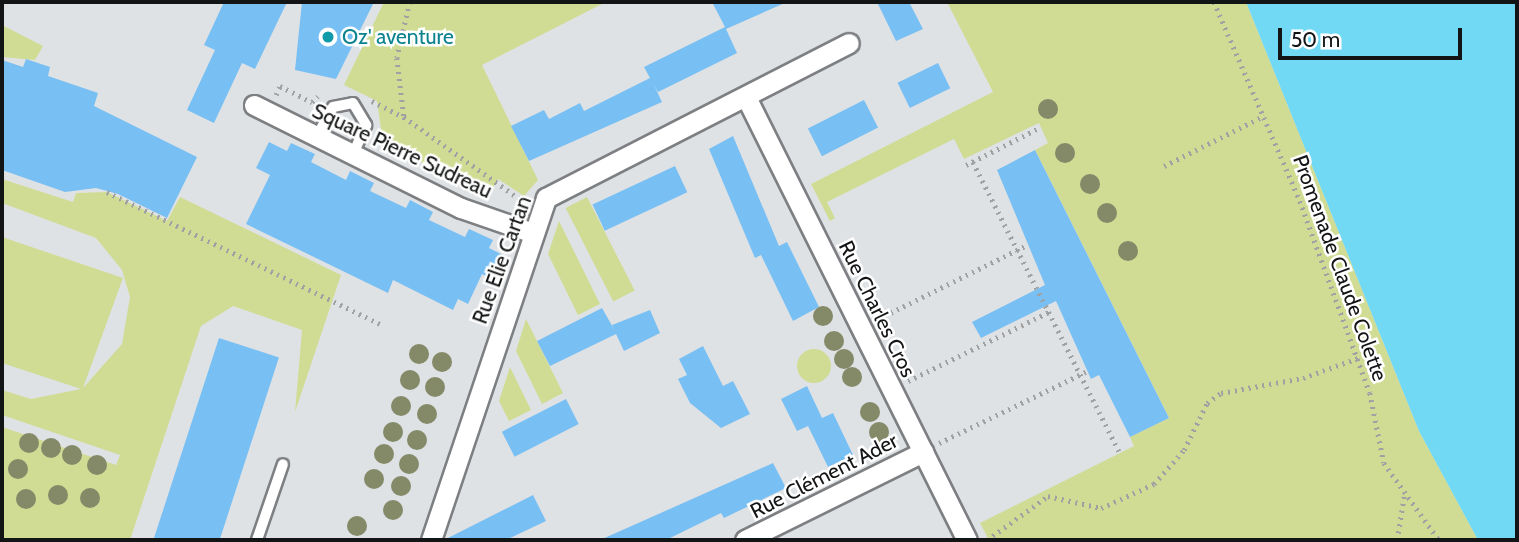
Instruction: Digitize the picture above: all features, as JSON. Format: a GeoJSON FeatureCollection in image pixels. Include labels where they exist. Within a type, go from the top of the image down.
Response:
{"type":"FeatureCollection","features":[{"type":"Feature","properties":{"kind":"street","name":"Rue Elie Cartan"},"geometry":{"type":"LineString","coordinates":[[432,540],[540,212],[552,193],[849,43]]}},
{"type":"Feature","properties":{"kind":"street","name":"Rue Charles Cros"},"geometry":{"type":"LineString","coordinates":[[746,97],[967,540]]}},
{"type":"Feature","properties":{"kind":"street","name":"Square Pierre Sudreau"},"geometry":{"type":"LineString","coordinates":[[254,104],[461,208],[533,233]]}},
{"type":"Feature","properties":{"kind":"street","name":"Rue Clément Ader"},"geometry":{"type":"LineString","coordinates":[[745,540],[923,452]]}},
{"type":"Feature","properties":{"kind":"lane"},"geometry":{"type":"LineString","coordinates":[[317,136],[334,107],[353,103],[366,125],[353,154]]}},
{"type":"Feature","properties":{"kind":"lane"},"geometry":{"type":"LineString","coordinates":[[257,540],[282,464]]}},
{"type":"Feature","properties":{"kind":"path"},"geometry":{"type":"LineString","coordinates":[[411,2],[397,58],[404,117],[540,212]]}},
{"type":"Feature","properties":{"kind":"path","name":"Promenade Claude Colette"},"geometry":{"type":"LineString","coordinates":[[1214,2],[1264,116],[1357,358],[1384,463],[1404,496],[1439,540]]}},
{"type":"Feature","properties":{"kind":"path"},"geometry":{"type":"LineString","coordinates":[[1164,166],[1264,116]]}},
{"type":"Feature","properties":{"kind":"path"},"geometry":{"type":"LineString","coordinates":[[967,165],[1040,128]]}},
{"type":"Feature","properties":{"kind":"path"},"geometry":{"type":"LineString","coordinates":[[973,162],[1119,451]]}},
{"type":"Feature","properties":{"kind":"path"},"geometry":{"type":"LineString","coordinates":[[107,192],[380,324]]}},
{"type":"Feature","properties":{"kind":"path"},"geometry":{"type":"LineString","coordinates":[[861,327],[1024,246]]}},
{"type":"Feature","properties":{"kind":"path"},"geometry":{"type":"LineString","coordinates":[[892,389],[1049,312]]}},
{"type":"Feature","properties":{"kind":"path"},"geometry":{"type":"LineString","coordinates":[[987,540],[1029,507],[1060,495],[1090,507],[1132,497],[1154,484],[1184,450],[1207,403],[1221,393],[1303,377],[1357,358]]}},
{"type":"Feature","properties":{"kind":"path"},"geometry":{"type":"LineString","coordinates":[[923,452],[1087,372]]}},
{"type":"Feature","properties":{"kind":"path"},"geometry":{"type":"LineString","coordinates":[[1397,540],[1404,496]]}},
{"type":"Feature","properties":{"kind":"green space"},"geometry":{"type":"Polygon","coordinates":[[[384,2],[606,2],[482,65],[538,180],[524,196],[498,179],[489,195],[392,148],[382,136],[377,101],[344,85],[384,2]]]}},
{"type":"Feature","properties":{"kind":"green space"},"geometry":{"type":"Polygon","coordinates":[[[947,2],[1246,2],[1419,431],[1478,540],[989,540],[980,523],[1134,446],[1130,437],[1169,418],[1035,150],[1048,143],[1039,123],[964,159],[954,139],[827,202],[835,218],[830,221],[811,184],[993,92],[947,2]]]}},
{"type":"Feature","properties":{"kind":"green space"},"geometry":{"type":"Polygon","coordinates":[[[2,25],[43,46],[35,60],[2,57],[2,25]]]}},
{"type":"Feature","properties":{"kind":"green space"},"geometry":{"type":"Polygon","coordinates":[[[2,179],[73,202],[76,193],[107,192],[167,221],[180,197],[341,275],[295,412],[302,330],[233,306],[201,326],[130,540],[2,540],[2,427],[116,465],[120,455],[2,415],[2,390],[31,399],[81,389],[2,363],[2,237],[123,278],[83,388],[122,344],[130,297],[122,270],[96,238],[2,203],[2,179]]]}},
{"type":"Feature","properties":{"kind":"green space"},"geometry":{"type":"Polygon","coordinates":[[[587,197],[635,291],[613,301],[566,208],[587,197]]]}},
{"type":"Feature","properties":{"kind":"green space"},"geometry":{"type":"Polygon","coordinates":[[[559,221],[600,304],[578,315],[548,254],[559,221]]]}},
{"type":"Feature","properties":{"kind":"green space"},"geometry":{"type":"Polygon","coordinates":[[[526,319],[563,393],[542,404],[516,351],[526,319]]]}},
{"type":"Feature","properties":{"kind":"green space"},"geometry":{"type":"Polygon","coordinates":[[[814,349],[826,354],[831,366],[826,378],[814,383],[802,378],[797,366],[802,354],[814,349]]]}},
{"type":"Feature","properties":{"kind":"green space"},"geometry":{"type":"Polygon","coordinates":[[[510,367],[531,410],[509,421],[499,401],[510,367]]]}},
{"type":"Feature","properties":{"kind":"water"},"geometry":{"type":"Polygon","coordinates":[[[1246,2],[1517,2],[1517,540],[1478,540],[1419,431],[1246,2]]]}},
{"type":"Feature","properties":{"kind":"building"},"geometry":{"type":"Polygon","coordinates":[[[224,2],[287,2],[255,69],[242,63],[214,123],[187,110],[215,50],[204,45],[224,2]]]}},
{"type":"Feature","properties":{"kind":"building","name":"Oz' aventure"},"geometry":{"type":"Polygon","coordinates":[[[302,2],[374,2],[336,79],[295,70],[302,2]]]}},
{"type":"Feature","properties":{"kind":"building"},"geometry":{"type":"Polygon","coordinates":[[[712,2],[787,2],[726,29],[737,53],[658,92],[654,85],[662,102],[529,161],[511,126],[544,110],[549,119],[580,103],[584,111],[650,78],[644,67],[725,27],[712,2]]]}},
{"type":"Feature","properties":{"kind":"building"},"geometry":{"type":"Polygon","coordinates":[[[877,2],[909,2],[923,29],[896,41],[877,2]]]}},
{"type":"Feature","properties":{"kind":"building"},"geometry":{"type":"Polygon","coordinates":[[[26,59],[50,67],[48,76],[98,93],[94,106],[197,157],[167,218],[118,194],[96,188],[65,192],[2,170],[2,60],[23,67],[26,59]]]}},
{"type":"Feature","properties":{"kind":"building"},"geometry":{"type":"Polygon","coordinates":[[[938,63],[950,88],[910,108],[898,83],[938,63]]]}},
{"type":"Feature","properties":{"kind":"building"},"geometry":{"type":"Polygon","coordinates":[[[864,100],[878,128],[822,156],[808,129],[864,100]]]}},
{"type":"Feature","properties":{"kind":"building"},"geometry":{"type":"Polygon","coordinates":[[[733,136],[779,246],[787,242],[819,307],[793,321],[761,255],[755,258],[709,149],[733,136]]]}},
{"type":"Feature","properties":{"kind":"building"},"geometry":{"type":"Polygon","coordinates":[[[269,142],[287,151],[291,143],[315,154],[311,162],[346,180],[350,171],[374,183],[370,191],[406,208],[410,200],[433,212],[429,220],[465,237],[469,229],[493,240],[489,248],[507,257],[498,283],[482,274],[468,304],[458,299],[453,310],[393,280],[388,293],[246,224],[270,175],[256,168],[269,142]]]}},
{"type":"Feature","properties":{"kind":"building"},"geometry":{"type":"Polygon","coordinates":[[[1035,150],[1169,418],[1130,437],[1099,375],[1091,379],[1056,301],[981,338],[972,322],[1045,285],[997,170],[1035,150]]]}},
{"type":"Feature","properties":{"kind":"building"},"geometry":{"type":"Polygon","coordinates":[[[675,166],[687,192],[605,231],[593,204],[675,166]]]}},
{"type":"Feature","properties":{"kind":"building"},"geometry":{"type":"Polygon","coordinates":[[[602,308],[615,331],[612,325],[650,310],[660,333],[624,351],[616,334],[550,366],[537,341],[602,308]]]}},
{"type":"Feature","properties":{"kind":"building"},"geometry":{"type":"Polygon","coordinates":[[[219,338],[279,357],[220,540],[153,540],[219,338]]]}},
{"type":"Feature","properties":{"kind":"building"},"geometry":{"type":"Polygon","coordinates":[[[703,346],[723,386],[733,381],[750,414],[721,428],[690,403],[678,379],[687,375],[679,359],[703,346]]]}},
{"type":"Feature","properties":{"kind":"building"},"geometry":{"type":"Polygon","coordinates":[[[807,386],[822,418],[833,413],[853,455],[828,467],[808,426],[797,431],[781,399],[807,386]]]}},
{"type":"Feature","properties":{"kind":"building"},"geometry":{"type":"Polygon","coordinates":[[[566,399],[579,424],[515,457],[502,432],[566,399]]]}},
{"type":"Feature","properties":{"kind":"building"},"geometry":{"type":"Polygon","coordinates":[[[773,463],[786,488],[724,518],[721,513],[666,540],[600,540],[773,463]]]}},
{"type":"Feature","properties":{"kind":"building"},"geometry":{"type":"Polygon","coordinates":[[[533,495],[546,521],[506,540],[444,540],[533,495]]]}},
{"type":"Feature","properties":{"kind":"place","name":"Oz' aventure"},"geometry":{"type":"Point","coordinates":[328,37]}}]}
